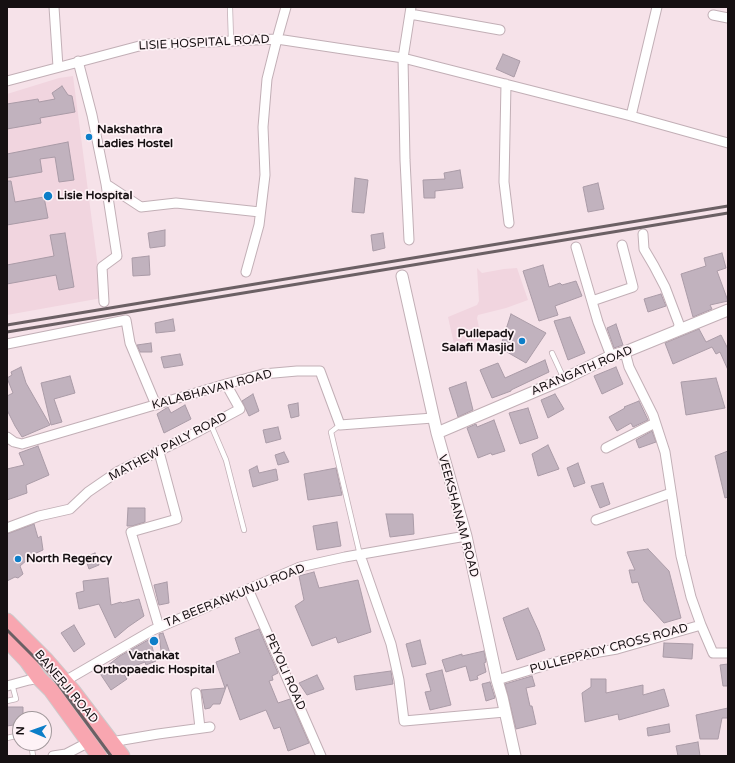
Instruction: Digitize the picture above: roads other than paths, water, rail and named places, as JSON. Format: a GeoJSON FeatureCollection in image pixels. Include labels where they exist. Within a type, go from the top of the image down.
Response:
{"type":"FeatureCollection","features":[{"type":"Feature","properties":{"kind":"main road","name":"BANERJI ROAD"},"geometry":{"type":"LineString","coordinates":[[7,621],[46,660],[64,681],[122,756]]}},
{"type":"Feature","properties":{"kind":"main road","name":"BANERJI ROAD"},"geometry":{"type":"LineString","coordinates":[[7,640],[51,690],[99,756]]}},
{"type":"Feature","properties":{"kind":"street"},"geometry":{"type":"LineString","coordinates":[[54,7],[58,66]]}},
{"type":"Feature","properties":{"kind":"street","name":"LISIE HOSPITAL ROAD"},"geometry":{"type":"LineString","coordinates":[[7,81],[58,66],[143,45],[276,39],[286,7]]}},
{"type":"Feature","properties":{"kind":"street"},"geometry":{"type":"LineString","coordinates":[[631,116],[657,7]]}},
{"type":"Feature","properties":{"kind":"street"},"geometry":{"type":"LineString","coordinates":[[409,240],[405,160],[403,58],[411,11],[500,30]]}},
{"type":"Feature","properties":{"kind":"street"},"geometry":{"type":"LineString","coordinates":[[713,15],[728,18]]}},
{"type":"Feature","properties":{"kind":"street"},"geometry":{"type":"LineString","coordinates":[[246,272],[259,225],[265,175],[263,127],[266,86],[276,39],[403,58],[631,116],[728,143]]}},
{"type":"Feature","properties":{"kind":"street"},"geometry":{"type":"LineString","coordinates":[[78,61],[92,115],[106,184],[117,256],[102,266],[104,302]]}},
{"type":"Feature","properties":{"kind":"street"},"geometry":{"type":"LineString","coordinates":[[506,84],[504,182],[509,223]]}},
{"type":"Feature","properties":{"kind":"street"},"geometry":{"type":"LineString","coordinates":[[106,184],[141,207],[176,204],[260,212]]}},
{"type":"Feature","properties":{"kind":"street"},"geometry":{"type":"LineString","coordinates":[[643,234],[644,249],[665,287],[679,324],[678,330]]}},
{"type":"Feature","properties":{"kind":"street"},"geometry":{"type":"LineString","coordinates":[[592,301],[633,287],[622,245]]}},
{"type":"Feature","properties":{"kind":"street"},"geometry":{"type":"LineString","coordinates":[[576,247],[592,301],[611,356]]}},
{"type":"Feature","properties":{"kind":"street","name":"VEEKSHANAM ROAD"},"geometry":{"type":"LineString","coordinates":[[402,276],[433,418],[466,536],[515,756]]}},
{"type":"Feature","properties":{"kind":"street","name":"ARANGATH ROAD"},"geometry":{"type":"LineString","coordinates":[[437,433],[564,379],[611,356],[625,352],[728,310]]}},
{"type":"Feature","properties":{"kind":"street"},"geometry":{"type":"LineString","coordinates":[[7,344],[126,320],[130,343],[156,405]]}},
{"type":"Feature","properties":{"kind":"street"},"geometry":{"type":"LineString","coordinates":[[625,352],[629,367],[653,415],[665,452],[681,556],[701,625]]}},
{"type":"Feature","properties":{"kind":"street","name":"KALABHAVAN ROAD"},"geometry":{"type":"LineString","coordinates":[[7,437],[14,442],[22,444],[263,374],[298,371],[320,371],[340,426]]}},
{"type":"Feature","properties":{"kind":"street","name":"MATHEW PAILY ROAD"},"geometry":{"type":"LineString","coordinates":[[7,528],[39,516],[70,509],[88,492],[117,472],[159,452],[240,409],[226,384]]}},
{"type":"Feature","properties":{"kind":"street"},"geometry":{"type":"LineString","coordinates":[[340,426],[433,418]]}},
{"type":"Feature","properties":{"kind":"street"},"geometry":{"type":"LineString","coordinates":[[606,448],[655,423]]}},
{"type":"Feature","properties":{"kind":"street"},"geometry":{"type":"LineString","coordinates":[[159,452],[177,519],[131,532],[159,627]]}},
{"type":"Feature","properties":{"kind":"street"},"geometry":{"type":"LineString","coordinates":[[596,520],[671,493]]}},
{"type":"Feature","properties":{"kind":"street","name":"TA BEERANKUNJU ROAD"},"geometry":{"type":"LineString","coordinates":[[64,681],[159,627],[300,567],[466,536]]}},
{"type":"Feature","properties":{"kind":"street"},"geometry":{"type":"LineString","coordinates":[[360,555],[390,644],[399,680],[404,721],[504,712]]}},
{"type":"Feature","properties":{"kind":"street","name":"PEYOLI ROAD"},"geometry":{"type":"LineString","coordinates":[[248,589],[321,756]]}},
{"type":"Feature","properties":{"kind":"street","name":"PULLEPPADY CROSS ROAD"},"geometry":{"type":"LineString","coordinates":[[497,680],[576,656],[617,649],[701,625],[713,653],[728,653]]}},
{"type":"Feature","properties":{"kind":"street"},"geometry":{"type":"LineString","coordinates":[[10,685],[39,678]]}},
{"type":"Feature","properties":{"kind":"street"},"geometry":{"type":"LineString","coordinates":[[111,742],[205,728],[196,693]]}},
{"type":"Feature","properties":{"kind":"street"},"geometry":{"type":"LineString","coordinates":[[53,756],[66,754],[89,742]]}},
{"type":"Feature","properties":{"kind":"lane"},"geometry":{"type":"LineString","coordinates":[[230,7],[231,41]]}},
{"type":"Feature","properties":{"kind":"lane"},"geometry":{"type":"LineString","coordinates":[[552,353],[564,379]]}},
{"type":"Feature","properties":{"kind":"lane"},"geometry":{"type":"LineString","coordinates":[[211,425],[226,460],[244,530]]}},
{"type":"Feature","properties":{"kind":"lane"},"geometry":{"type":"LineString","coordinates":[[340,426],[331,432],[360,555]]}},
{"type":"Feature","properties":{"kind":"lane"},"geometry":{"type":"LineString","coordinates":[[7,701],[16,699],[10,685]]}},
{"type":"Feature","properties":{"kind":"railway"},"geometry":{"type":"LineString","coordinates":[[7,325],[728,206]]}},
{"type":"Feature","properties":{"kind":"railway"},"geometry":{"type":"LineString","coordinates":[[7,332],[728,213]]}},
{"type":"Feature","properties":{"kind":"railway"},"geometry":{"type":"LineString","coordinates":[[7,630],[50,673],[111,756]]}},
{"type":"Feature","properties":{"kind":"place","name":"Nakshathra Ladies Hostel"},"geometry":{"type":"Point","coordinates":[89,137]}},
{"type":"Feature","properties":{"kind":"place","name":"Lisie Hospital"},"geometry":{"type":"Point","coordinates":[48,196]}},
{"type":"Feature","properties":{"kind":"place","name":"Pullepady Salafi Masjid"},"geometry":{"type":"Point","coordinates":[522,341]}},
{"type":"Feature","properties":{"kind":"place","name":"North Regency"},"geometry":{"type":"Point","coordinates":[18,559]}},
{"type":"Feature","properties":{"kind":"place","name":"Vathakat Orthopaedic Hospital"},"geometry":{"type":"Point","coordinates":[154,641]}}]}
